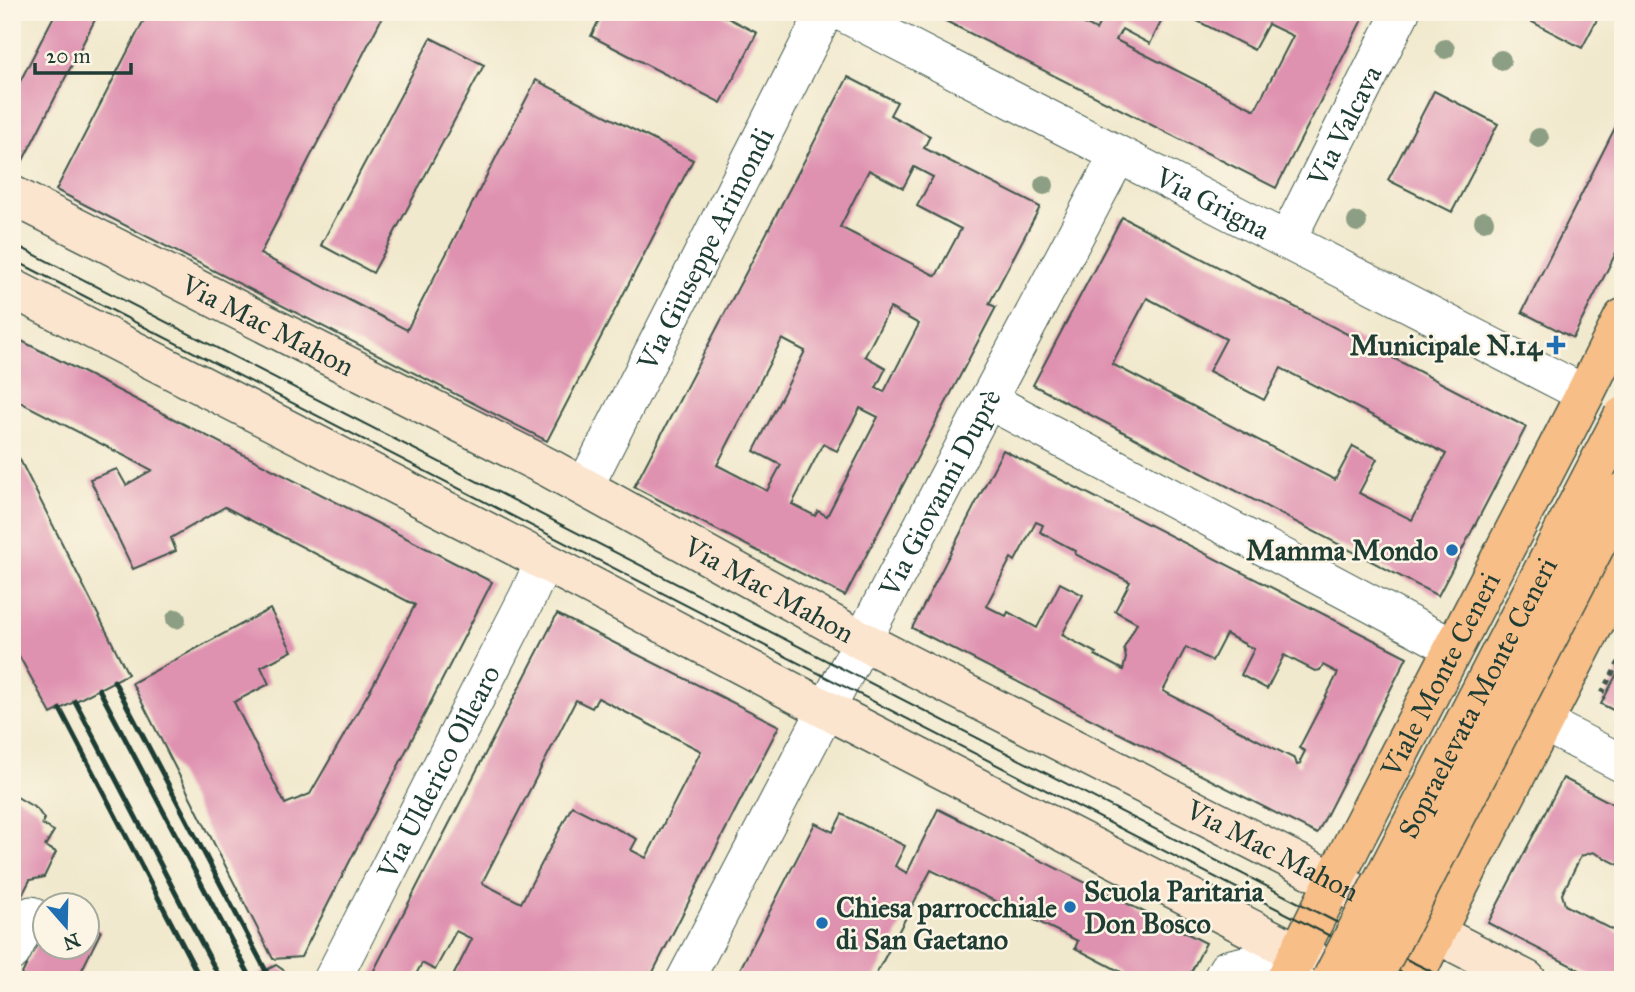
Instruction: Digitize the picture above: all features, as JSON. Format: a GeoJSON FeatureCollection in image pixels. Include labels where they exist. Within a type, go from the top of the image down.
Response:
{"type":"FeatureCollection","features":[{"type":"Feature","properties":{"kind":"main road","name":"Via Mac Mahon"},"geometry":{"type":"LineString","coordinates":[[12,195],[585,486],[863,641],[1527,980]]}},
{"type":"Feature","properties":{"kind":"main road"},"geometry":{"type":"LineString","coordinates":[[12,288],[544,561],[827,710],[1291,966],[1349,980]]}},
{"type":"Feature","properties":{"kind":"main road","name":"Viale Monte Ceneri"},"geometry":{"type":"LineString","coordinates":[[1291,966],[1623,318]]}},
{"type":"Feature","properties":{"kind":"main road","name":"Sopraelevata Monte Ceneri"},"geometry":{"type":"LineString","coordinates":[[1331,980],[1623,416]]}},
{"type":"Feature","properties":{"kind":"main road","name":"Sopraelevata Monte Ceneri"},"geometry":{"type":"LineString","coordinates":[[1371,980],[1623,492]]}},
{"type":"Feature","properties":{"kind":"main road"},"geometry":{"type":"LineString","coordinates":[[1413,980],[1623,568]]}},
{"type":"Feature","properties":{"kind":"main road"},"geometry":{"type":"LineString","coordinates":[[1390,772],[1398,810],[1409,824],[1423,831],[1439,835],[1460,835],[1494,820]]}},
{"type":"Feature","properties":{"kind":"street","name":"Via Giuseppe Arimondi"},"geometry":{"type":"LineString","coordinates":[[585,486],[825,12]]}},
{"type":"Feature","properties":{"kind":"street","name":"Via Grigna"},"geometry":{"type":"LineString","coordinates":[[841,12],[1585,394]]}},
{"type":"Feature","properties":{"kind":"street","name":"Via Valcava"},"geometry":{"type":"LineString","coordinates":[[1287,240],[1401,12]]}},
{"type":"Feature","properties":{"kind":"street","name":"Via Giovanni Duprè"},"geometry":{"type":"LineString","coordinates":[[685,980],[1118,155]]}},
{"type":"Feature","properties":{"kind":"street"},"geometry":{"type":"LineString","coordinates":[[988,400],[1454,648]]}},
{"type":"Feature","properties":{"kind":"street","name":"Via Ulderico Ollearo"},"geometry":{"type":"LineString","coordinates":[[331,980],[544,561]]}},
{"type":"Feature","properties":{"kind":"street"},"geometry":{"type":"LineString","coordinates":[[1544,723],[1623,764]]}},
{"type":"Feature","properties":{"kind":"street"},"geometry":{"type":"LineString","coordinates":[[12,952],[31,915]]}},
{"type":"Feature","properties":{"kind":"street"},"geometry":{"type":"LineString","coordinates":[[1221,980],[1227,969],[1291,966]]}},
{"type":"Feature","properties":{"kind":"path"},"geometry":{"type":"LineString","coordinates":[[1602,693],[1623,654]]}},
{"type":"Feature","properties":{"kind":"building"},"geometry":{"type":"Polygon","coordinates":[[[56,12],[99,12],[17,172],[12,169],[12,97],[56,12]]]}},
{"type":"Feature","properties":{"kind":"building"},"geometry":{"type":"Polygon","coordinates":[[[148,12],[385,12],[260,254],[407,330],[536,80],[693,160],[547,441],[56,190],[148,12]]]}},
{"type":"Feature","properties":{"kind":"building"},"geometry":{"type":"Polygon","coordinates":[[[593,12],[716,12],[757,33],[721,103],[591,36],[601,16],[593,12]]]}},
{"type":"Feature","properties":{"kind":"building"},"geometry":{"type":"Polygon","coordinates":[[[928,12],[1061,12],[1096,30],[1105,12],[1166,12],[1150,44],[1122,29],[1116,40],[1255,110],[1293,36],[1268,24],[1254,50],[1180,12],[1366,12],[1276,188],[928,12]]]}},
{"type":"Feature","properties":{"kind":"building"},"geometry":{"type":"Polygon","coordinates":[[[1513,12],[1601,12],[1582,48],[1513,12]]]}},
{"type":"Feature","properties":{"kind":"building"},"geometry":{"type":"Polygon","coordinates":[[[431,38],[484,65],[373,273],[321,245],[431,38]]]}},
{"type":"Feature","properties":{"kind":"building"},"geometry":{"type":"Polygon","coordinates":[[[848,77],[897,102],[890,115],[930,136],[924,148],[1040,207],[989,304],[996,307],[845,596],[634,487],[848,77]],[[914,167],[903,188],[869,170],[840,227],[936,276],[961,229],[917,206],[933,177],[914,167]],[[890,308],[865,356],[886,368],[876,388],[884,392],[919,324],[890,308]],[[782,339],[717,465],[767,491],[781,465],[754,451],[805,351],[782,339]],[[860,408],[837,451],[823,444],[792,504],[815,516],[818,511],[827,516],[878,417],[860,408]]]}},
{"type":"Feature","properties":{"kind":"building"},"geometry":{"type":"Polygon","coordinates":[[[1434,91],[1498,124],[1452,212],[1388,180],[1434,91]]]}},
{"type":"Feature","properties":{"kind":"building"},"geometry":{"type":"Polygon","coordinates":[[[1623,112],[1623,239],[1573,338],[1522,312],[1623,112]]]}},
{"type":"Feature","properties":{"kind":"building"},"geometry":{"type":"Polygon","coordinates":[[[1122,217],[1526,427],[1438,596],[1033,385],[1122,217]],[[1147,298],[1112,364],[1335,480],[1353,446],[1377,459],[1359,493],[1412,520],[1446,454],[1281,368],[1264,400],[1209,371],[1226,339],[1147,298]]]}},
{"type":"Feature","properties":{"kind":"building"},"geometry":{"type":"Polygon","coordinates":[[[12,336],[492,582],[301,957],[273,959],[132,683],[270,609],[292,651],[261,667],[269,684],[234,702],[285,804],[310,794],[373,685],[415,605],[225,507],[171,538],[176,551],[133,569],[90,479],[117,469],[126,485],[152,470],[12,398],[12,336]]]}},
{"type":"Feature","properties":{"kind":"building"},"geometry":{"type":"Polygon","coordinates":[[[12,444],[128,674],[51,714],[12,643],[12,444]]]}},
{"type":"Feature","properties":{"kind":"building"},"geometry":{"type":"Polygon","coordinates":[[[1003,450],[1407,657],[1317,834],[912,628],[1003,450]],[[1036,522],[1015,561],[1011,558],[986,606],[1006,616],[1008,612],[1037,628],[1060,583],[1083,595],[1062,635],[1123,670],[1126,658],[1124,648],[1137,623],[1115,611],[1130,582],[1075,554],[1076,551],[1040,532],[1043,525],[1036,522]],[[1226,634],[1212,661],[1186,647],[1163,691],[1295,759],[1297,765],[1301,764],[1305,751],[1299,748],[1338,673],[1323,665],[1320,670],[1315,671],[1284,655],[1267,689],[1241,675],[1254,649],[1226,634]]]}},
{"type":"Feature","properties":{"kind":"building"},"geometry":{"type":"Polygon","coordinates":[[[557,614],[779,726],[649,980],[451,980],[472,939],[456,931],[435,970],[422,963],[413,980],[369,980],[557,614]],[[598,698],[592,708],[576,700],[482,883],[521,903],[572,806],[637,839],[631,850],[646,858],[701,751],[598,698]]]}},
{"type":"Feature","properties":{"kind":"building"},"geometry":{"type":"Polygon","coordinates":[[[1620,668],[1623,669],[1623,730],[1615,726],[1621,714],[1601,704],[1620,668]]]}},
{"type":"Feature","properties":{"kind":"building"},"geometry":{"type":"Polygon","coordinates":[[[1563,778],[1623,809],[1623,867],[1593,852],[1581,856],[1562,894],[1565,905],[1623,935],[1623,980],[1599,980],[1488,923],[1563,778]]]}},
{"type":"Feature","properties":{"kind":"building"},"geometry":{"type":"Polygon","coordinates":[[[12,794],[37,809],[44,819],[42,824],[54,831],[45,846],[56,852],[44,877],[30,880],[12,915],[12,794]]]}},
{"type":"Feature","properties":{"kind":"building"},"geometry":{"type":"Polygon","coordinates":[[[938,809],[1206,943],[1187,980],[1123,980],[1125,974],[1075,948],[1078,941],[931,870],[873,980],[731,980],[734,974],[737,975],[815,823],[833,832],[842,814],[905,846],[895,866],[907,873],[938,809]]]}},
{"type":"Feature","properties":{"kind":"building"},"geometry":{"type":"Polygon","coordinates":[[[32,954],[32,960],[87,960],[77,980],[19,980],[32,954]]]}},
{"type":"Feature","properties":{"kind":"building"},"geometry":{"type":"Polygon","coordinates":[[[276,965],[289,974],[292,980],[247,980],[276,965]]]}},
{"type":"Feature","properties":{"kind":"tram line"},"geometry":{"type":"LineString","coordinates":[[12,243],[1340,924]]}},
{"type":"Feature","properties":{"kind":"tram line"},"geometry":{"type":"LineString","coordinates":[[12,259],[1334,938]]}},
{"type":"Feature","properties":{"kind":"tram line"},"geometry":{"type":"LineString","coordinates":[[1404,958],[1449,980]]}},
{"type":"Feature","properties":{"kind":"tram line"},"geometry":{"type":"LineString","coordinates":[[1398,971],[1416,980]]}},
{"type":"Feature","properties":{"kind":"railway"},"geometry":{"type":"LineString","coordinates":[[114,681],[266,971]]}},
{"type":"Feature","properties":{"kind":"railway"},"geometry":{"type":"LineString","coordinates":[[99,689],[251,978]]}},
{"type":"Feature","properties":{"kind":"railway"},"geometry":{"type":"LineString","coordinates":[[75,701],[221,980]]}},
{"type":"Feature","properties":{"kind":"railway"},"geometry":{"type":"LineString","coordinates":[[60,709],[201,980]]}},
{"type":"Feature","properties":{"kind":"place","name":"Municipale N.14"},"geometry":{"type":"Point","coordinates":[1556,345]}},
{"type":"Feature","properties":{"kind":"place","name":"Mamma Mondo"},"geometry":{"type":"Point","coordinates":[1452,550]}},
{"type":"Feature","properties":{"kind":"place","name":"Scuola Paritaria Don Bosco"},"geometry":{"type":"Point","coordinates":[1070,907]}},
{"type":"Feature","properties":{"kind":"place","name":"Chiesa parrocchiale di San Gaetano"},"geometry":{"type":"Point","coordinates":[822,923]}}]}
